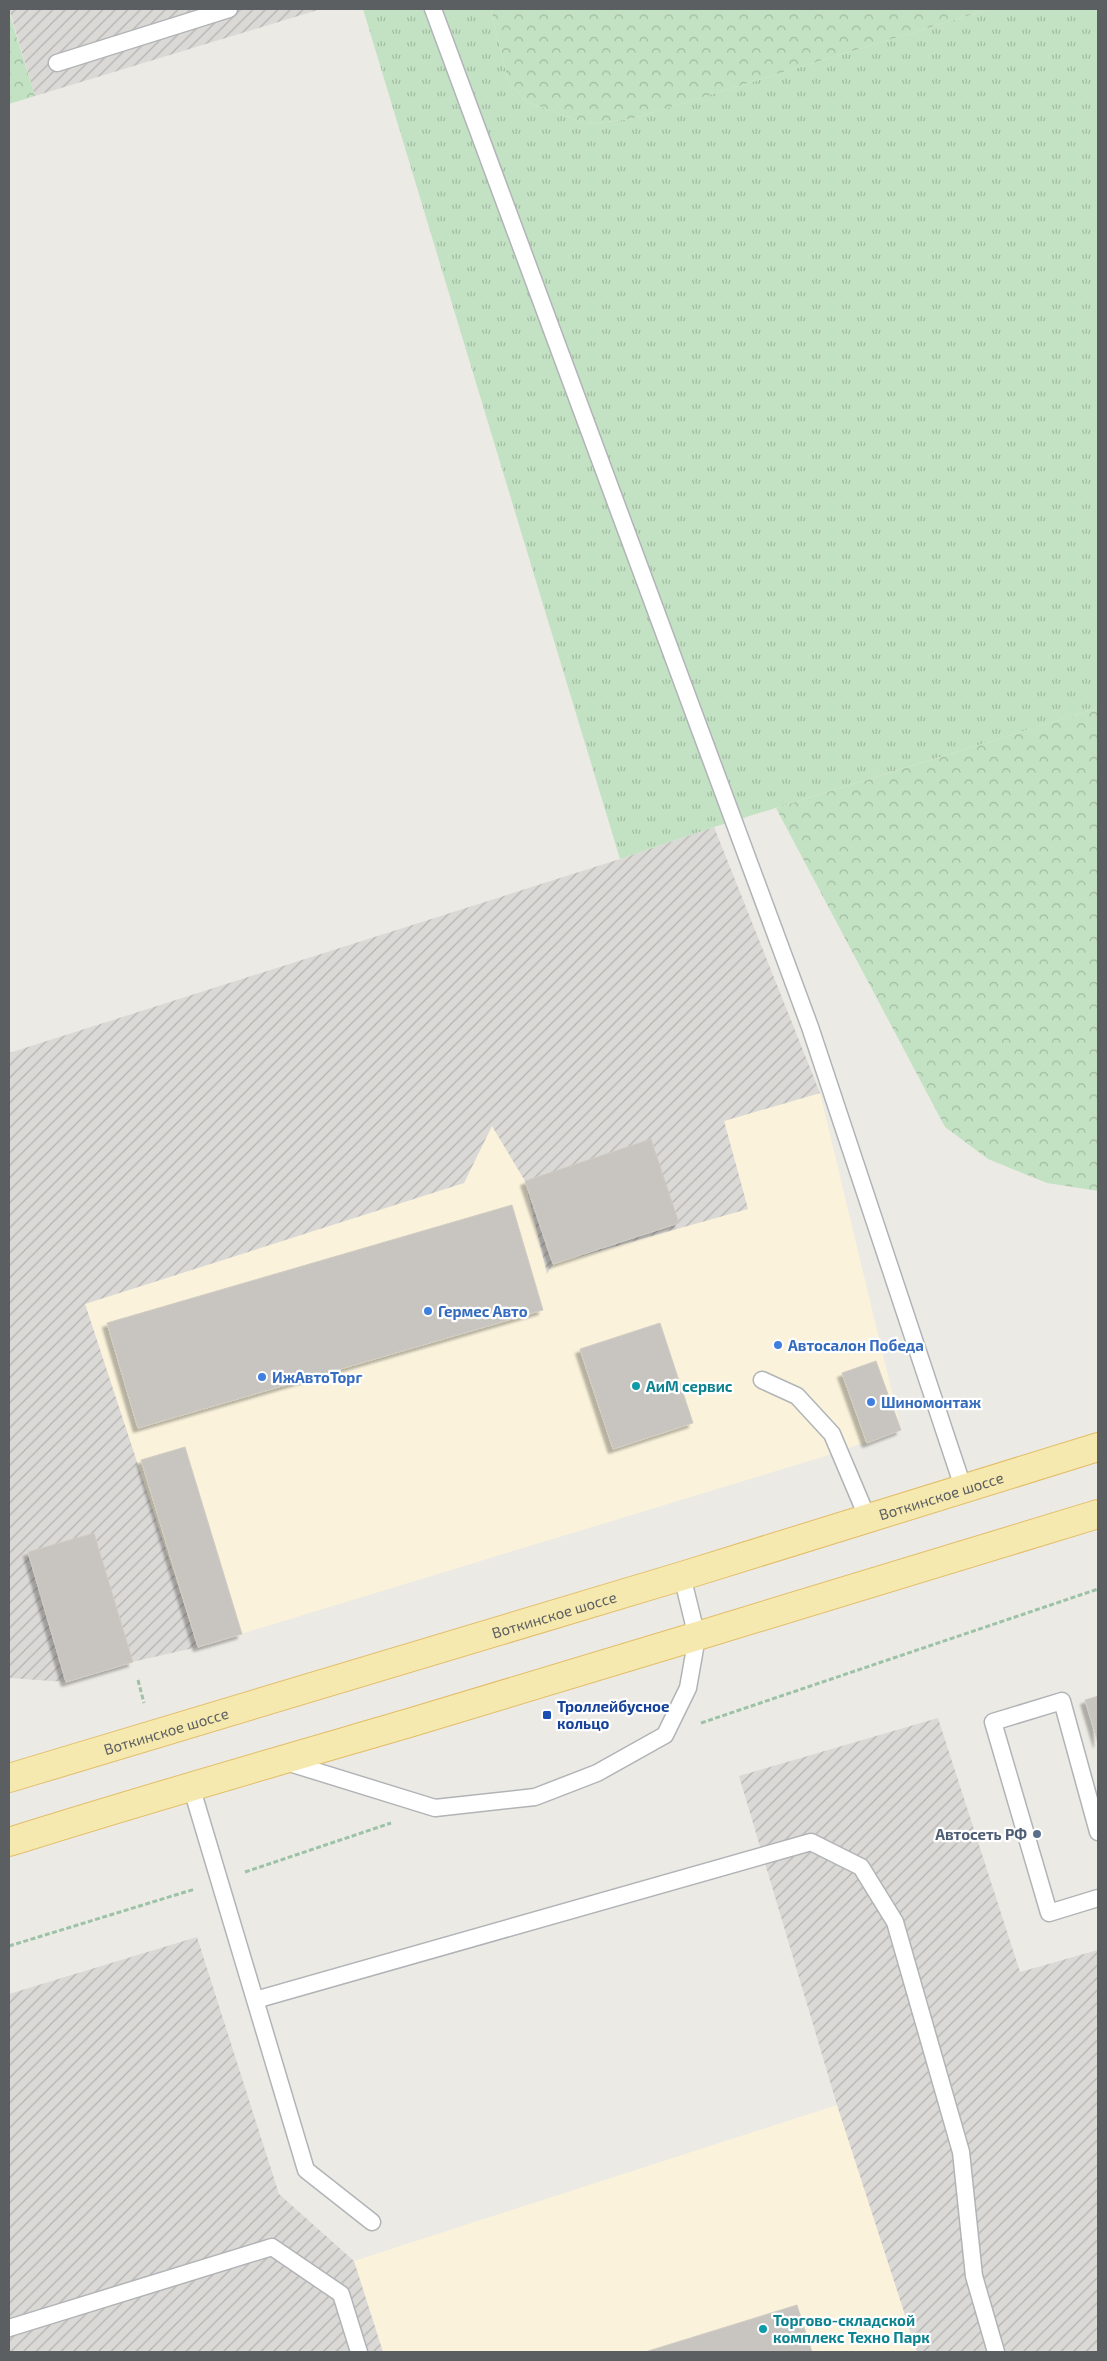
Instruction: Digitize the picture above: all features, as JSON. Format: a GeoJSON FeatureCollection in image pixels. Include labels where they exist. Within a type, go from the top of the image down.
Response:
{"type":"FeatureCollection","features":[{"type":"Feature","properties":{"kind":"main road","name":"Воткинское шоссе"},"geometry":{"type":"LineString","coordinates":[[9,1778],[682,1576],[1098,1447]]}},
{"type":"Feature","properties":{"kind":"main road"},"geometry":{"type":"LineString","coordinates":[[9,1842],[191,1786],[697,1637],[1098,1514]]}},
{"type":"Feature","properties":{"kind":"lane"},"geometry":{"type":"LineString","coordinates":[[57,63],[229,9]]}},
{"type":"Feature","properties":{"kind":"lane"},"geometry":{"type":"LineString","coordinates":[[433,9],[810,1027],[964,1490]]}},
{"type":"Feature","properties":{"kind":"lane"},"geometry":{"type":"LineString","coordinates":[[762,1380],[797,1396],[832,1434],[868,1519]]}},
{"type":"Feature","properties":{"kind":"lane"},"geometry":{"type":"LineString","coordinates":[[281,1761],[435,1808],[535,1797],[597,1773],[665,1735],[688,1688],[697,1637],[682,1576]]}},
{"type":"Feature","properties":{"kind":"lane"},"geometry":{"type":"LineString","coordinates":[[1098,1832],[1092,1786],[1062,1702],[993,1722],[1049,1913],[1098,1898]]}},
{"type":"Feature","properties":{"kind":"lane"},"geometry":{"type":"LineString","coordinates":[[191,1786],[306,2170],[372,2222]]}},
{"type":"Feature","properties":{"kind":"lane"},"geometry":{"type":"LineString","coordinates":[[255,2000],[811,1842],[861,1866],[896,1922],[961,2152],[974,2276],[996,2352]]}},
{"type":"Feature","properties":{"kind":"lane"},"geometry":{"type":"LineString","coordinates":[[9,2328],[272,2247],[341,2294],[359,2352]]}},
{"type":"Feature","properties":{"kind":"path"},"geometry":{"type":"LineString","coordinates":[[665,1735],[1098,1589]]}},
{"type":"Feature","properties":{"kind":"shaded area"},"geometry":{"type":"Polygon","coordinates":[[[9,9],[321,9],[35,96],[9,9]]]}},
{"type":"Feature","properties":{"kind":"shaded area"},"geometry":{"type":"Polygon","coordinates":[[[714,827],[820,1093],[724,1121],[748,1209],[553,1264],[547,1274],[525,1181],[492,1126],[464,1183],[85,1304],[198,1647],[132,1662],[66,1682],[9,1678],[9,1053],[620,859],[714,827]]]}},
{"type":"Feature","properties":{"kind":"shaded area"},"geometry":{"type":"Polygon","coordinates":[[[820,1093],[901,1430],[822,1457],[198,1647],[85,1304],[464,1183],[492,1125],[525,1181],[547,1273],[553,1264],[748,1208],[724,1121],[820,1093]]]}},
{"type":"Feature","properties":{"kind":"shaded area"},"geometry":{"type":"Polygon","coordinates":[[[938,1718],[1020,1972],[1098,1950],[1098,2352],[917,2352],[837,2105],[739,1776],[938,1718]]]}},
{"type":"Feature","properties":{"kind":"shaded area"},"geometry":{"type":"Polygon","coordinates":[[[197,1937],[279,2194],[354,2261],[383,2352],[9,2352],[9,1994],[197,1937]]]}},
{"type":"Feature","properties":{"kind":"shaded area"},"geometry":{"type":"Polygon","coordinates":[[[837,2105],[917,2352],[383,2352],[354,2261],[837,2105]]]}},
{"type":"Feature","properties":{"kind":"green space"},"geometry":{"type":"Polygon","coordinates":[[[363,9],[491,9],[508,81],[527,102],[588,124],[631,119],[990,9],[1098,9],[1098,708],[714,827],[620,859],[363,9]]]}},
{"type":"Feature","properties":{"kind":"green space"},"geometry":{"type":"Polygon","coordinates":[[[491,9],[990,9],[631,119],[588,124],[527,102],[508,81],[491,9]]]}},
{"type":"Feature","properties":{"kind":"green space"},"geometry":{"type":"Polygon","coordinates":[[[9,12],[35,96],[9,104],[9,12]]]}},
{"type":"Feature","properties":{"kind":"green space"},"geometry":{"type":"Polygon","coordinates":[[[1098,708],[1098,1191],[1047,1183],[988,1159],[945,1127],[776,808],[1098,708]]]}},
{"type":"Feature","properties":{"kind":"building"},"geometry":{"type":"Polygon","coordinates":[[[651,1139],[679,1223],[553,1264],[525,1181],[651,1139]]]}},
{"type":"Feature","properties":{"kind":"building"},"geometry":{"type":"Polygon","coordinates":[[[512,1205],[543,1310],[138,1428],[107,1323],[512,1205]]]}},
{"type":"Feature","properties":{"kind":"building","name":"АиМ сервис"},"geometry":{"type":"Polygon","coordinates":[[[660,1323],[693,1423],[613,1449],[580,1349],[660,1323]]]}},
{"type":"Feature","properties":{"kind":"building","name":"Шиномонтаж"},"geometry":{"type":"Polygon","coordinates":[[[876,1361],[901,1430],[867,1443],[842,1373],[876,1361]]]}},
{"type":"Feature","properties":{"kind":"building"},"geometry":{"type":"Polygon","coordinates":[[[185,1447],[242,1634],[198,1647],[141,1460],[185,1447]]]}},
{"type":"Feature","properties":{"kind":"building"},"geometry":{"type":"Polygon","coordinates":[[[94,1533],[133,1662],[66,1682],[28,1552],[94,1533]]]}},
{"type":"Feature","properties":{"kind":"building"},"geometry":{"type":"Polygon","coordinates":[[[1098,1696],[1098,1743],[1085,1700],[1098,1696]]]}},
{"type":"Feature","properties":{"kind":"building","name":"Торгово-складской комплекс Техно Парк"},"geometry":{"type":"Polygon","coordinates":[[[797,2305],[812,2352],[645,2352],[797,2305]]]}},
{"type":"Feature","properties":{"kind":"place","name":"Гермес Авто"},"geometry":{"type":"Point","coordinates":[428,1311]}},
{"type":"Feature","properties":{"kind":"place","name":"Автосалон Победа"},"geometry":{"type":"Point","coordinates":[778,1345]}},
{"type":"Feature","properties":{"kind":"place","name":"ИжАвтоТорг"},"geometry":{"type":"Point","coordinates":[262,1377]}},
{"type":"Feature","properties":{"kind":"place","name":"АиМ сервис"},"geometry":{"type":"Point","coordinates":[636,1386]}},
{"type":"Feature","properties":{"kind":"place","name":"Шиномонтаж"},"geometry":{"type":"Point","coordinates":[871,1402]}},
{"type":"Feature","properties":{"kind":"place","name":"Троллейбусное кольцо"},"geometry":{"type":"Point","coordinates":[547,1715]}},
{"type":"Feature","properties":{"kind":"place","name":"Автосеть РФ"},"geometry":{"type":"Point","coordinates":[1037,1834]}},
{"type":"Feature","properties":{"kind":"place","name":"Торгово-складской комплекс Техно Парк"},"geometry":{"type":"Point","coordinates":[763,2329]}}]}
